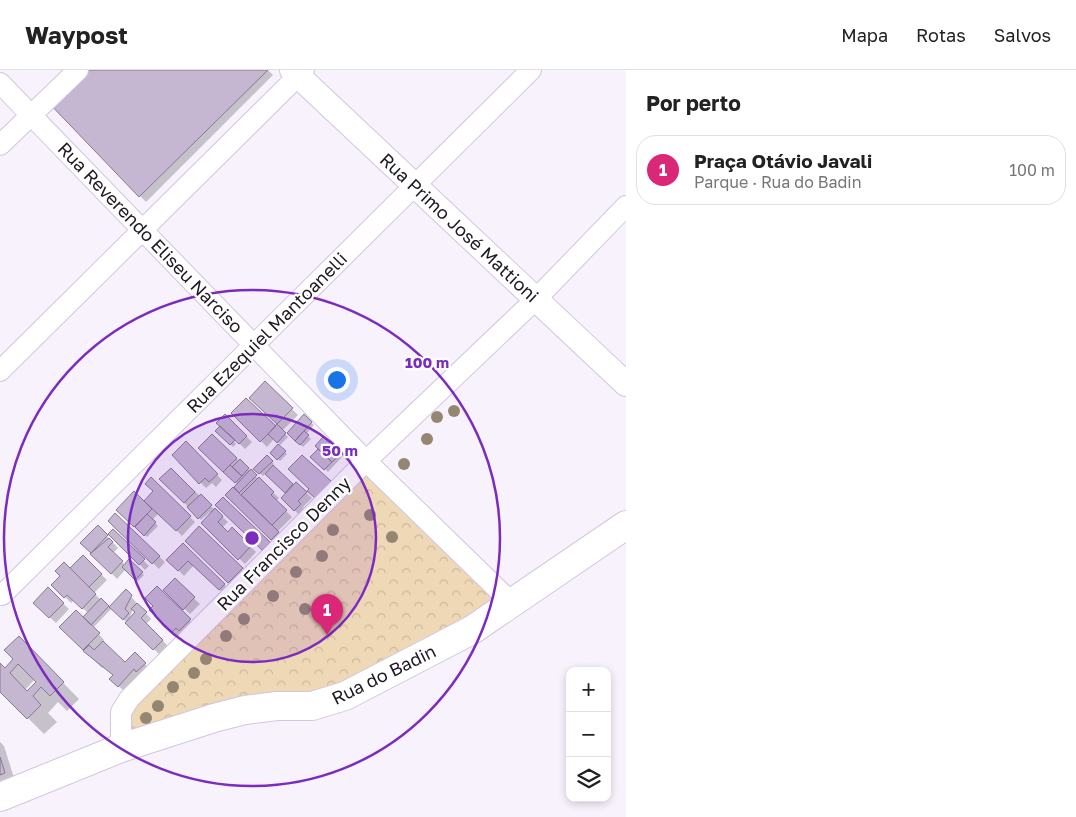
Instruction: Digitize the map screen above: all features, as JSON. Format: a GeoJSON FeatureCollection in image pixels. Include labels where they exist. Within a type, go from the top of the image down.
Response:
{"type":"FeatureCollection","features":[{"type":"Feature","properties":{"kind":"main road","name":"Rua do Badin"},"geometry":{"type":"LineString","coordinates":[[0,797],[121,748],[245,710],[277,706],[312,706],[329,702],[406,666],[472,630],[513,604],[626,525]]}},
{"type":"Feature","properties":{"kind":"street"},"geometry":{"type":"LineString","coordinates":[[0,145],[78,70]]}},
{"type":"Feature","properties":{"kind":"street","name":"Rua Ezequiel Mantoanelli"},"geometry":{"type":"LineString","coordinates":[[2,595],[531,70]]}},
{"type":"Feature","properties":{"kind":"street"},"geometry":{"type":"LineString","coordinates":[[0,371],[298,72]]}},
{"type":"Feature","properties":{"kind":"street","name":"Rua Primo José Mattioni"},"geometry":{"type":"LineString","coordinates":[[298,72],[415,187],[626,384]]}},
{"type":"Feature","properties":{"kind":"street","name":"Rua Reverendo Eliseu Narciso"},"geometry":{"type":"LineString","coordinates":[[0,83],[366,461],[513,604]]}},
{"type":"Feature","properties":{"kind":"street","name":"Rua Francisco Denny"},"geometry":{"type":"LineString","coordinates":[[121,748],[122,712],[129,699],[366,461],[535,300],[626,206]]}},
{"type":"Feature","properties":{"kind":"green space"},"geometry":{"type":"Polygon","coordinates":[[[363,465],[507,603],[406,666],[124,747],[121,712],[363,465]]]}},
{"type":"Feature","properties":{"kind":"building"},"geometry":{"type":"Polygon","coordinates":[[[78,70],[268,70],[139,197],[46,100],[78,70]]]}},
{"type":"Feature","properties":{"kind":"building"},"geometry":{"type":"Polygon","coordinates":[[[265,381],[293,408],[277,424],[249,398],[265,381]]]}},
{"type":"Feature","properties":{"kind":"building"},"geometry":{"type":"Polygon","coordinates":[[[246,398],[276,426],[260,442],[231,413],[246,398]]]}},
{"type":"Feature","properties":{"kind":"building"},"geometry":{"type":"Polygon","coordinates":[[[225,414],[247,436],[239,444],[216,423],[225,414]]]}},
{"type":"Feature","properties":{"kind":"building"},"geometry":{"type":"Polygon","coordinates":[[[304,414],[312,422],[295,441],[287,433],[304,414]]]}},
{"type":"Feature","properties":{"kind":"building"},"geometry":{"type":"Polygon","coordinates":[[[277,424],[286,433],[277,443],[268,434],[277,424]]]}},
{"type":"Feature","properties":{"kind":"building"},"geometry":{"type":"Polygon","coordinates":[[[220,426],[235,440],[230,445],[215,431],[220,426]]]}},
{"type":"Feature","properties":{"kind":"building"},"geometry":{"type":"Polygon","coordinates":[[[304,431],[309,435],[300,445],[295,441],[304,431]]]}},
{"type":"Feature","properties":{"kind":"building"},"geometry":{"type":"Polygon","coordinates":[[[212,434],[237,458],[223,472],[198,448],[212,434]]]}},
{"type":"Feature","properties":{"kind":"building"},"geometry":{"type":"Polygon","coordinates":[[[323,437],[341,454],[332,462],[315,446],[323,437]]]}},
{"type":"Feature","properties":{"kind":"building"},"geometry":{"type":"Polygon","coordinates":[[[186,441],[218,474],[209,482],[205,478],[199,484],[172,455],[186,441]]]}},
{"type":"Feature","properties":{"kind":"building"},"geometry":{"type":"Polygon","coordinates":[[[278,444],[286,451],[277,460],[270,453],[278,444]]]}},
{"type":"Feature","properties":{"kind":"building"},"geometry":{"type":"Polygon","coordinates":[[[318,449],[332,462],[324,470],[310,457],[318,449]]]}},
{"type":"Feature","properties":{"kind":"building"},"geometry":{"type":"Polygon","coordinates":[[[267,455],[273,461],[259,474],[253,469],[267,455]]]}},
{"type":"Feature","properties":{"kind":"building"},"geometry":{"type":"Polygon","coordinates":[[[302,455],[331,481],[315,498],[307,491],[309,489],[288,469],[302,455]]]}},
{"type":"Feature","properties":{"kind":"building"},"geometry":{"type":"Polygon","coordinates":[[[240,459],[249,468],[242,476],[232,467],[240,459]]]}},
{"type":"Feature","properties":{"kind":"building"},"geometry":{"type":"Polygon","coordinates":[[[230,465],[242,476],[235,483],[223,472],[230,465]]]}},
{"type":"Feature","properties":{"kind":"building"},"geometry":{"type":"Polygon","coordinates":[[[273,465],[293,484],[285,493],[265,474],[273,465]]]}},
{"type":"Feature","properties":{"kind":"building"},"geometry":{"type":"Polygon","coordinates":[[[171,468],[195,492],[184,503],[159,479],[171,468]]]}},
{"type":"Feature","properties":{"kind":"building"},"geometry":{"type":"Polygon","coordinates":[[[251,469],[257,475],[239,493],[234,487],[251,469]]]}},
{"type":"Feature","properties":{"kind":"building"},"geometry":{"type":"Polygon","coordinates":[[[151,477],[191,516],[176,531],[144,501],[153,491],[145,484],[151,477]]]}},
{"type":"Feature","properties":{"kind":"building"},"geometry":{"type":"Polygon","coordinates":[[[259,477],[274,492],[271,495],[287,510],[272,525],[241,495],[259,477]]]}},
{"type":"Feature","properties":{"kind":"building"},"geometry":{"type":"Polygon","coordinates":[[[296,482],[307,492],[298,501],[301,504],[294,511],[281,498],[296,482]]]}},
{"type":"Feature","properties":{"kind":"building"},"geometry":{"type":"Polygon","coordinates":[[[233,487],[279,532],[271,540],[225,495],[233,487]]]}},
{"type":"Feature","properties":{"kind":"building"},"geometry":{"type":"Polygon","coordinates":[[[134,491],[152,509],[134,527],[116,510],[134,491]]]}},
{"type":"Feature","properties":{"kind":"building"},"geometry":{"type":"Polygon","coordinates":[[[201,494],[212,505],[198,519],[187,507],[201,494]]]}},
{"type":"Feature","properties":{"kind":"building"},"geometry":{"type":"Polygon","coordinates":[[[223,497],[270,542],[262,550],[215,505],[223,497]]]}},
{"type":"Feature","properties":{"kind":"building"},"geometry":{"type":"Polygon","coordinates":[[[215,508],[223,516],[218,522],[228,532],[232,527],[251,546],[238,560],[201,523],[215,508]]]}},
{"type":"Feature","properties":{"kind":"building"},"geometry":{"type":"Polygon","coordinates":[[[115,513],[160,556],[152,564],[108,521],[115,513]]]}},
{"type":"Feature","properties":{"kind":"building"},"geometry":{"type":"Polygon","coordinates":[[[147,514],[156,522],[144,536],[135,527],[147,514]]]}},
{"type":"Feature","properties":{"kind":"building"},"geometry":{"type":"Polygon","coordinates":[[[98,525],[108,535],[91,553],[80,543],[98,525]]]}},
{"type":"Feature","properties":{"kind":"building"},"geometry":{"type":"Polygon","coordinates":[[[199,526],[243,568],[228,583],[185,541],[199,526]]]}},
{"type":"Feature","properties":{"kind":"building"},"geometry":{"type":"Polygon","coordinates":[[[113,529],[145,559],[139,565],[108,534],[113,529]]]}},
{"type":"Feature","properties":{"kind":"building"},"geometry":{"type":"Polygon","coordinates":[[[109,538],[113,542],[108,547],[123,561],[111,574],[90,554],[109,538]]]}},
{"type":"Feature","properties":{"kind":"building"},"geometry":{"type":"Polygon","coordinates":[[[183,543],[225,584],[219,590],[188,561],[178,571],[166,560],[183,543]]]}},
{"type":"Feature","properties":{"kind":"building"},"geometry":{"type":"Polygon","coordinates":[[[83,555],[102,574],[89,587],[70,568],[83,555]]]}},
{"type":"Feature","properties":{"kind":"building"},"geometry":{"type":"Polygon","coordinates":[[[129,559],[143,572],[135,580],[122,567],[129,559]]]}},
{"type":"Feature","properties":{"kind":"building"},"geometry":{"type":"Polygon","coordinates":[[[64,562],[96,594],[82,609],[67,595],[64,598],[51,585],[60,576],[55,571],[64,562]]]}},
{"type":"Feature","properties":{"kind":"building"},"geometry":{"type":"Polygon","coordinates":[[[175,578],[195,597],[183,610],[163,590],[175,578]]]}},
{"type":"Feature","properties":{"kind":"building"},"geometry":{"type":"Polygon","coordinates":[[[157,586],[191,619],[179,631],[176,628],[172,632],[149,610],[153,606],[145,598],[157,586]]]}},
{"type":"Feature","properties":{"kind":"building"},"geometry":{"type":"Polygon","coordinates":[[[48,587],[64,603],[49,618],[33,603],[48,587]]]}},
{"type":"Feature","properties":{"kind":"building"},"geometry":{"type":"Polygon","coordinates":[[[126,589],[132,595],[125,609],[129,613],[123,620],[109,607],[126,589]]]}},
{"type":"Feature","properties":{"kind":"building"},"geometry":{"type":"Polygon","coordinates":[[[101,598],[109,606],[91,625],[83,617],[101,598]]]}},
{"type":"Feature","properties":{"kind":"building"},"geometry":{"type":"Polygon","coordinates":[[[137,603],[147,612],[141,618],[163,640],[153,650],[125,623],[135,612],[131,609],[137,603]]]}},
{"type":"Feature","properties":{"kind":"building"},"geometry":{"type":"Polygon","coordinates":[[[76,610],[100,633],[83,650],[59,627],[76,610]]]}},
{"type":"Feature","properties":{"kind":"building"},"geometry":{"type":"Polygon","coordinates":[[[19,636],[64,682],[50,696],[41,687],[33,696],[41,705],[27,719],[0,692],[0,663],[5,668],[13,659],[4,650],[19,636]],[[18,664],[10,673],[27,691],[36,682],[18,664]]]}},
{"type":"Feature","properties":{"kind":"building"},"geometry":{"type":"Polygon","coordinates":[[[103,641],[125,662],[135,652],[146,663],[136,672],[134,669],[118,687],[109,679],[113,675],[83,651],[89,645],[94,650],[103,641]]]}},
{"type":"Feature","properties":{"kind":"building"},"geometry":{"type":"Polygon","coordinates":[[[0,757],[5,773],[0,775],[0,757]]]}},
{"type":"Feature","properties":{"kind":"place","name":"Praça Otávio Javali"},"geometry":{"type":"Point","coordinates":[327,635]}}]}
